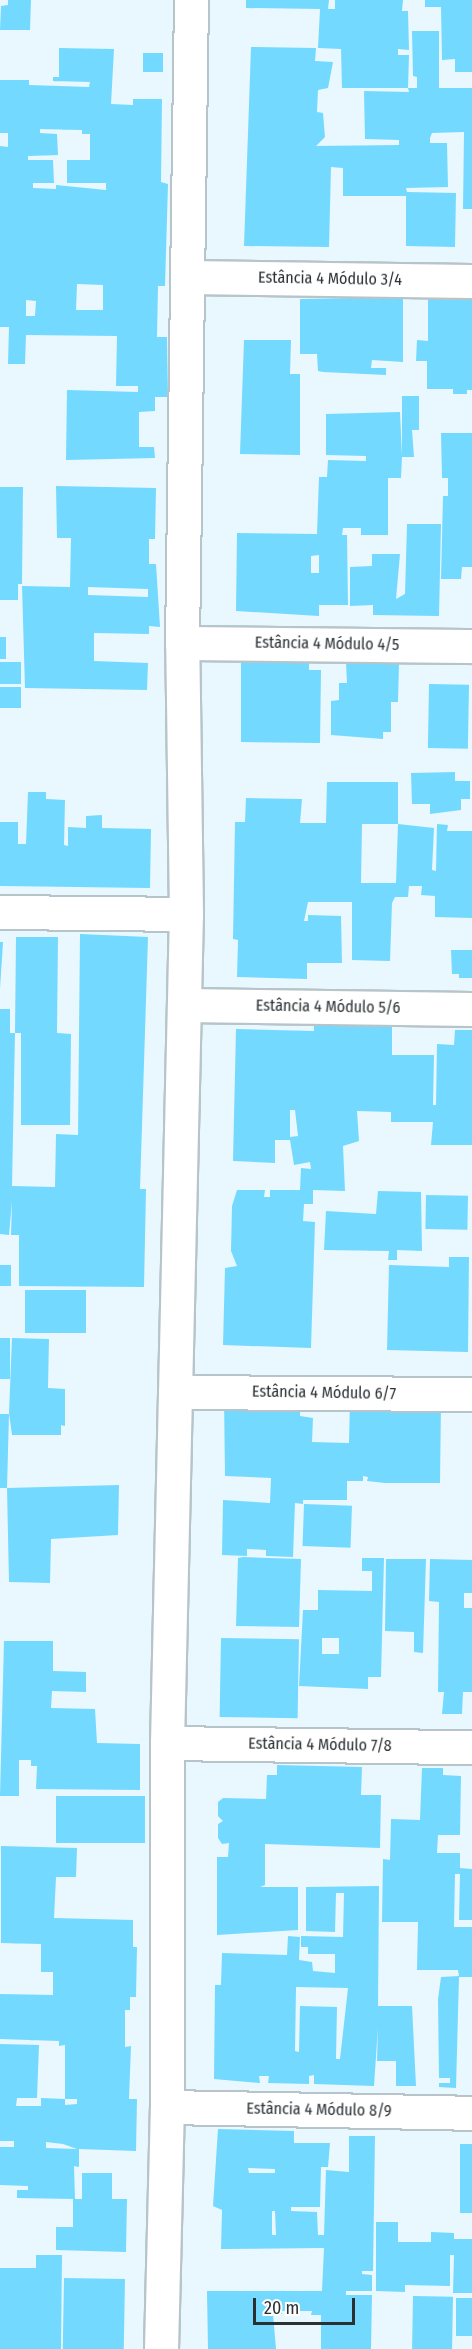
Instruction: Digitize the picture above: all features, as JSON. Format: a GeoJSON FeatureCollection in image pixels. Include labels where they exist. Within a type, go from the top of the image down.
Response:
{"type":"FeatureCollection","features":[{"type":"Feature","properties":{"kind":"street"},"geometry":{"type":"LineString","coordinates":[[161,2349],[167,2107],[167,1743],[186,914],[182,643],[191,0]]}},
{"type":"Feature","properties":{"kind":"street","name":"Estância 4 Módulo 3/4"},"geometry":{"type":"LineString","coordinates":[[187,277],[472,281]]}},
{"type":"Feature","properties":{"kind":"street","name":"Estância 4 Módulo 4/5"},"geometry":{"type":"LineString","coordinates":[[182,643],[472,646]]}},
{"type":"Feature","properties":{"kind":"street"},"geometry":{"type":"LineString","coordinates":[[0,912],[186,914]]}},
{"type":"Feature","properties":{"kind":"street","name":"Estância 4 Módulo 5/6"},"geometry":{"type":"LineString","coordinates":[[184,1005],[472,1009]]}},
{"type":"Feature","properties":{"kind":"street","name":"Estância 4 Módulo 6/7"},"geometry":{"type":"LineString","coordinates":[[175,1392],[472,1394]]}},
{"type":"Feature","properties":{"kind":"street","name":"Estância 4 Módulo 7/8"},"geometry":{"type":"LineString","coordinates":[[167,1743],[472,1747]]}},
{"type":"Feature","properties":{"kind":"street","name":"Estância 4 Módulo 8/9"},"geometry":{"type":"LineString","coordinates":[[167,2107],[472,2112]]}},
{"type":"Feature","properties":{"kind":"building"},"geometry":{"type":"Polygon","coordinates":[[[8,0],[31,0],[30,30],[0,30],[1,6],[8,5],[8,0]]]}},
{"type":"Feature","properties":{"kind":"building"},"geometry":{"type":"Polygon","coordinates":[[[246,0],[329,0],[328,9],[335,9],[335,0],[403,0],[402,11],[408,11],[409,50],[398,49],[398,55],[409,55],[408,88],[342,88],[341,49],[318,48],[320,9],[246,8],[246,0]]]}},
{"type":"Feature","properties":{"kind":"building"},"geometry":{"type":"Polygon","coordinates":[[[425,0],[472,0],[472,72],[455,72],[455,59],[442,60],[441,7],[425,7],[425,0]]]}},
{"type":"Feature","properties":{"kind":"building"},"geometry":{"type":"Polygon","coordinates":[[[412,31],[439,31],[439,88],[472,88],[472,209],[463,209],[464,132],[432,133],[430,138],[430,143],[447,143],[448,187],[406,188],[407,192],[456,193],[455,247],[406,246],[406,196],[343,196],[343,168],[331,167],[329,247],[244,246],[251,47],[316,48],[315,61],[333,62],[328,88],[318,90],[317,112],[323,113],[325,137],[316,146],[399,145],[399,140],[365,139],[364,91],[409,92],[408,88],[417,88],[417,77],[413,76],[412,31]]]}},
{"type":"Feature","properties":{"kind":"building"},"geometry":{"type":"Polygon","coordinates":[[[59,48],[114,49],[111,104],[133,105],[133,99],[162,99],[161,182],[168,184],[165,286],[158,286],[157,337],[167,337],[168,397],[155,397],[155,411],[139,412],[139,447],[154,447],[155,458],[66,460],[67,390],[138,392],[138,386],[116,386],[117,336],[26,335],[25,364],[8,364],[9,327],[0,327],[0,146],[8,147],[8,133],[0,133],[0,80],[29,80],[29,85],[89,87],[90,82],[53,81],[53,77],[59,77],[59,48]],[[40,129],[40,133],[57,134],[58,155],[28,156],[28,160],[53,160],[54,183],[33,183],[33,188],[56,189],[56,185],[106,190],[106,183],[67,183],[67,160],[90,160],[90,134],[82,134],[82,130],[40,129]],[[77,284],[76,310],[103,310],[103,285],[77,284]],[[26,300],[26,316],[35,316],[36,301],[26,300]]]}},
{"type":"Feature","properties":{"kind":"building"},"geometry":{"type":"Polygon","coordinates":[[[143,53],[163,53],[163,72],[143,72],[143,53]]]}},
{"type":"Feature","properties":{"kind":"building"},"geometry":{"type":"Polygon","coordinates":[[[403,297],[403,362],[372,360],[371,368],[386,368],[386,375],[318,371],[317,354],[300,354],[300,299],[403,297]]]}},
{"type":"Feature","properties":{"kind":"building"},"geometry":{"type":"Polygon","coordinates":[[[428,299],[472,300],[472,390],[467,390],[467,394],[453,394],[453,389],[427,389],[427,361],[416,361],[417,340],[428,341],[428,299]]]}},
{"type":"Feature","properties":{"kind":"building"},"geometry":{"type":"Polygon","coordinates":[[[244,340],[291,340],[290,374],[300,374],[300,455],[240,454],[244,340]]]}},
{"type":"Feature","properties":{"kind":"building"},"geometry":{"type":"Polygon","coordinates":[[[402,396],[419,396],[419,430],[412,430],[414,457],[402,457],[402,396]]]}},
{"type":"Feature","properties":{"kind":"building"},"geometry":{"type":"Polygon","coordinates":[[[400,412],[401,478],[388,478],[388,535],[361,535],[361,528],[343,528],[342,535],[347,535],[348,605],[319,605],[319,616],[236,611],[237,533],[317,534],[319,477],[327,477],[328,460],[366,461],[366,456],[326,455],[326,414],[400,412]],[[319,555],[311,556],[311,573],[319,573],[319,555]]]}},
{"type":"Feature","properties":{"kind":"building"},"geometry":{"type":"Polygon","coordinates":[[[441,433],[472,433],[472,567],[462,567],[461,579],[441,579],[443,496],[448,496],[448,478],[442,478],[441,433]]]}},
{"type":"Feature","properties":{"kind":"building"},"geometry":{"type":"Polygon","coordinates":[[[56,486],[156,488],[155,539],[149,539],[149,564],[156,564],[160,627],[149,626],[149,634],[94,633],[94,661],[148,663],[147,690],[25,688],[22,586],[70,587],[71,538],[57,538],[56,486]],[[88,587],[88,595],[148,597],[148,589],[88,587]]]}},
{"type":"Feature","properties":{"kind":"building"},"geometry":{"type":"Polygon","coordinates":[[[0,487],[23,487],[22,584],[18,584],[18,600],[0,600],[0,487]]]}},
{"type":"Feature","properties":{"kind":"building"},"geometry":{"type":"Polygon","coordinates":[[[407,524],[441,524],[439,616],[373,615],[373,605],[350,606],[350,567],[372,566],[372,554],[400,554],[396,599],[405,594],[407,524]]]}},
{"type":"Feature","properties":{"kind":"building"},"geometry":{"type":"Polygon","coordinates":[[[0,637],[6,637],[6,659],[0,659],[0,637]]]}},
{"type":"Feature","properties":{"kind":"building"},"geometry":{"type":"Polygon","coordinates":[[[241,661],[309,662],[309,670],[321,670],[320,743],[241,742],[241,661]]]}},
{"type":"Feature","properties":{"kind":"building"},"geometry":{"type":"Polygon","coordinates":[[[0,662],[21,662],[21,684],[0,684],[0,662]]]}},
{"type":"Feature","properties":{"kind":"building"},"geometry":{"type":"Polygon","coordinates":[[[346,663],[399,664],[398,702],[391,702],[391,732],[383,732],[383,739],[331,735],[331,701],[339,700],[339,683],[347,683],[346,663]]]}},
{"type":"Feature","properties":{"kind":"building"},"geometry":{"type":"Polygon","coordinates":[[[429,684],[469,685],[468,749],[428,748],[429,684]]]}},
{"type":"Feature","properties":{"kind":"building"},"geometry":{"type":"Polygon","coordinates":[[[0,687],[21,687],[21,708],[0,708],[0,687]]]}},
{"type":"Feature","properties":{"kind":"building"},"geometry":{"type":"Polygon","coordinates":[[[455,772],[455,781],[470,781],[470,799],[461,799],[461,810],[430,814],[430,804],[412,804],[411,773],[455,772]]]}},
{"type":"Feature","properties":{"kind":"building"},"geometry":{"type":"Polygon","coordinates":[[[327,782],[398,782],[398,824],[434,828],[432,870],[436,871],[437,824],[448,825],[447,831],[472,831],[472,918],[435,917],[435,896],[421,895],[422,886],[409,886],[408,897],[395,897],[392,903],[390,961],[352,960],[352,902],[308,902],[304,921],[308,921],[308,915],[341,916],[342,963],[307,963],[307,979],[237,977],[238,940],[233,939],[235,822],[245,822],[246,798],[302,799],[300,823],[326,823],[327,782]],[[362,824],[361,883],[396,883],[398,824],[362,824]]]}},
{"type":"Feature","properties":{"kind":"building"},"geometry":{"type":"Polygon","coordinates":[[[28,792],[46,792],[46,799],[65,800],[64,845],[68,846],[68,827],[86,828],[86,816],[102,815],[102,828],[151,829],[150,888],[0,886],[0,822],[18,822],[18,844],[26,844],[28,792]]]}},
{"type":"Feature","properties":{"kind":"building"},"geometry":{"type":"Polygon","coordinates":[[[80,934],[148,937],[140,1189],[146,1189],[144,1287],[19,1286],[19,1235],[11,1235],[12,1201],[9,1235],[0,1234],[0,1009],[10,1009],[10,1033],[15,1033],[12,1186],[55,1187],[56,1134],[78,1135],[80,934]]]}},
{"type":"Feature","properties":{"kind":"building"},"geometry":{"type":"Polygon","coordinates":[[[16,937],[58,937],[57,1033],[71,1034],[70,1125],[21,1125],[21,1033],[15,1033],[16,937]]]}},
{"type":"Feature","properties":{"kind":"building"},"geometry":{"type":"Polygon","coordinates":[[[0,942],[3,942],[0,989],[0,942]]]}},
{"type":"Feature","properties":{"kind":"building"},"geometry":{"type":"Polygon","coordinates":[[[451,950],[472,950],[472,978],[459,978],[459,974],[452,974],[451,950]]]}},
{"type":"Feature","properties":{"kind":"building"},"geometry":{"type":"Polygon","coordinates":[[[392,1024],[392,1055],[434,1055],[433,1105],[436,1105],[437,1044],[454,1045],[455,1030],[472,1030],[472,1145],[431,1145],[433,1122],[391,1122],[391,1112],[357,1111],[359,1141],[343,1146],[345,1191],[313,1190],[313,1204],[304,1204],[303,1221],[315,1222],[311,1348],[223,1345],[225,1268],[237,1266],[231,1251],[232,1206],[237,1190],[265,1190],[264,1197],[270,1197],[270,1190],[300,1190],[301,1168],[311,1169],[310,1162],[294,1165],[290,1140],[275,1140],[275,1163],[233,1161],[236,1029],[314,1031],[314,1025],[392,1024]],[[290,1110],[290,1137],[298,1136],[295,1110],[290,1110]]]}},
{"type":"Feature","properties":{"kind":"building"},"geometry":{"type":"Polygon","coordinates":[[[378,1191],[421,1192],[422,1251],[397,1250],[397,1260],[388,1260],[389,1251],[324,1250],[326,1211],[376,1214],[378,1191]]]}},
{"type":"Feature","properties":{"kind":"building"},"geometry":{"type":"Polygon","coordinates":[[[426,1195],[468,1196],[467,1230],[425,1229],[426,1195]]]}},
{"type":"Feature","properties":{"kind":"building"},"geometry":{"type":"Polygon","coordinates":[[[449,1257],[469,1257],[468,1352],[387,1350],[389,1265],[449,1267],[449,1257]]]}},
{"type":"Feature","properties":{"kind":"building"},"geometry":{"type":"Polygon","coordinates":[[[0,1265],[11,1265],[11,1286],[0,1286],[0,1265]]]}},
{"type":"Feature","properties":{"kind":"building"},"geometry":{"type":"Polygon","coordinates":[[[25,1290],[86,1290],[86,1333],[25,1333],[25,1290]]]}},
{"type":"Feature","properties":{"kind":"building"},"geometry":{"type":"Polygon","coordinates":[[[0,1338],[10,1338],[10,1379],[0,1379],[0,1338]]]}},
{"type":"Feature","properties":{"kind":"building"},"geometry":{"type":"Polygon","coordinates":[[[12,1338],[49,1339],[48,1388],[65,1389],[65,1426],[61,1425],[61,1435],[12,1435],[9,1413],[12,1338]]]}},
{"type":"Feature","properties":{"kind":"building"},"geometry":{"type":"Polygon","coordinates":[[[224,1397],[300,1404],[300,1416],[313,1418],[312,1442],[349,1443],[350,1399],[441,1401],[440,1483],[385,1483],[367,1481],[368,1477],[363,1476],[363,1481],[347,1481],[347,1500],[303,1500],[303,1504],[295,1503],[293,1557],[266,1556],[266,1550],[247,1549],[247,1556],[222,1555],[223,1500],[270,1503],[271,1478],[225,1476],[224,1397]]]}},
{"type":"Feature","properties":{"kind":"building"},"geometry":{"type":"Polygon","coordinates":[[[0,1414],[9,1414],[7,1488],[0,1488],[0,1414]]]}},
{"type":"Feature","properties":{"kind":"building"},"geometry":{"type":"Polygon","coordinates":[[[119,1485],[118,1535],[51,1539],[50,1583],[9,1582],[7,1488],[119,1485]]]}},
{"type":"Feature","properties":{"kind":"building"},"geometry":{"type":"Polygon","coordinates":[[[304,1504],[352,1506],[351,1548],[303,1546],[304,1504]]]}},
{"type":"Feature","properties":{"kind":"building"},"geometry":{"type":"Polygon","coordinates":[[[238,1558],[301,1559],[299,1627],[236,1626],[238,1558]]]}},
{"type":"Feature","properties":{"kind":"building"},"geometry":{"type":"Polygon","coordinates":[[[362,1558],[384,1558],[381,1677],[368,1677],[368,1689],[299,1686],[303,1610],[318,1610],[318,1590],[372,1591],[372,1571],[362,1571],[362,1558]],[[322,1638],[322,1654],[339,1654],[339,1638],[322,1638]]]}},
{"type":"Feature","properties":{"kind":"building"},"geometry":{"type":"Polygon","coordinates":[[[386,1559],[426,1559],[423,1653],[414,1652],[414,1632],[385,1631],[386,1559]]]}},
{"type":"Feature","properties":{"kind":"building"},"geometry":{"type":"Polygon","coordinates":[[[430,1559],[472,1560],[472,1593],[464,1593],[464,1608],[472,1608],[472,1692],[463,1692],[462,1714],[442,1714],[444,1692],[438,1692],[439,1602],[429,1601],[430,1559]]]}},
{"type":"Feature","properties":{"kind":"building"},"geometry":{"type":"Polygon","coordinates":[[[221,1638],[299,1639],[298,1718],[220,1717],[221,1638]]]}},
{"type":"Feature","properties":{"kind":"building"},"geometry":{"type":"Polygon","coordinates":[[[4,1641],[53,1641],[53,1671],[86,1672],[86,1692],[52,1691],[51,1708],[95,1709],[97,1743],[140,1744],[140,1790],[36,1789],[37,1766],[31,1766],[31,1760],[19,1760],[19,1796],[0,1796],[4,1641]]]}},
{"type":"Feature","properties":{"kind":"building"},"geometry":{"type":"Polygon","coordinates":[[[277,1765],[362,1767],[361,1795],[381,1795],[380,1848],[265,1844],[265,1885],[260,1887],[298,1887],[298,1930],[217,1935],[217,1857],[228,1857],[229,1843],[222,1844],[218,1838],[218,1824],[223,1821],[218,1816],[218,1802],[223,1798],[266,1799],[267,1775],[277,1775],[277,1765]]]}},
{"type":"Feature","properties":{"kind":"building"},"geometry":{"type":"Polygon","coordinates":[[[422,1768],[443,1768],[443,1775],[461,1776],[460,1835],[438,1835],[437,1853],[460,1853],[460,1868],[472,1869],[472,1920],[459,1920],[460,1874],[455,1874],[454,1927],[472,1927],[472,1977],[459,1977],[456,2088],[439,2087],[439,2083],[450,2083],[450,2078],[439,2078],[438,1999],[441,1977],[459,1976],[458,1970],[417,1970],[418,1922],[382,1922],[383,1859],[390,1860],[391,1819],[420,1820],[422,1768]]]}},
{"type":"Feature","properties":{"kind":"building"},"geometry":{"type":"Polygon","coordinates":[[[56,1796],[145,1796],[145,1843],[56,1843],[56,1796]]]}},
{"type":"Feature","properties":{"kind":"building"},"geometry":{"type":"Polygon","coordinates":[[[1,1846],[77,1848],[76,1877],[56,1877],[54,1918],[133,1920],[133,1947],[137,1947],[136,1997],[130,1997],[130,2010],[125,2010],[125,2047],[131,2046],[129,2099],[137,2099],[136,2151],[79,2149],[79,2167],[74,2166],[75,2199],[17,2198],[17,2190],[28,2190],[28,2186],[0,2185],[0,2147],[14,2147],[14,2141],[0,2141],[0,2044],[39,2045],[37,2098],[17,2098],[16,2106],[41,2106],[41,2098],[65,2099],[65,2045],[59,2046],[59,2041],[0,2039],[0,1994],[53,1995],[53,1972],[41,1972],[41,1944],[1,1943],[1,1846]],[[65,2099],[65,2105],[77,2104],[77,2099],[65,2099]],[[46,2142],[46,2148],[77,2149],[46,2142]]]}},
{"type":"Feature","properties":{"kind":"building"},"geometry":{"type":"Polygon","coordinates":[[[379,1886],[378,2006],[412,2006],[416,2086],[396,2086],[396,2061],[377,2061],[378,2027],[374,2086],[314,2084],[314,2075],[309,2076],[309,2084],[268,2083],[269,2076],[259,2076],[260,2083],[214,2079],[215,1985],[221,1985],[222,1953],[287,1955],[288,1936],[300,1937],[299,1960],[312,1962],[313,1971],[335,1973],[335,1954],[308,1954],[308,1947],[301,1947],[301,1936],[343,1937],[344,1893],[336,1893],[335,1932],[306,1931],[306,1887],[379,1886]],[[296,1987],[295,2051],[299,2052],[300,2006],[337,2007],[336,2059],[340,2059],[348,1988],[296,1987]]]}},
{"type":"Feature","properties":{"kind":"building"},"geometry":{"type":"Polygon","coordinates":[[[218,2129],[294,2131],[294,2143],[330,2143],[328,2167],[321,2167],[320,2207],[291,2207],[291,2211],[317,2212],[318,2235],[324,2235],[326,2170],[349,2172],[349,2136],[375,2136],[373,2271],[362,2271],[362,2274],[372,2275],[372,2291],[346,2291],[346,2295],[372,2295],[371,2349],[321,2349],[321,2315],[311,2315],[312,2311],[282,2311],[282,2314],[273,2314],[276,2349],[208,2349],[207,2291],[322,2291],[324,2248],[221,2249],[222,2210],[213,2206],[218,2129]],[[248,2168],[249,2173],[275,2173],[275,2169],[248,2168]],[[272,2211],[272,2235],[276,2235],[275,2211],[272,2211]]]}},
{"type":"Feature","properties":{"kind":"building"},"geometry":{"type":"Polygon","coordinates":[[[460,2144],[472,2144],[472,2213],[460,2213],[460,2144]]]}},
{"type":"Feature","properties":{"kind":"building"},"geometry":{"type":"Polygon","coordinates":[[[82,2173],[112,2173],[112,2199],[127,2199],[126,2252],[56,2250],[56,2227],[73,2227],[73,2199],[82,2199],[82,2173]]]}},
{"type":"Feature","properties":{"kind":"building"},"geometry":{"type":"Polygon","coordinates":[[[376,2222],[398,2222],[398,2242],[431,2242],[431,2232],[454,2233],[454,2239],[472,2239],[472,2293],[453,2293],[454,2255],[450,2255],[450,2286],[405,2285],[405,2292],[376,2291],[376,2222]]]}},
{"type":"Feature","properties":{"kind":"building"},"geometry":{"type":"Polygon","coordinates":[[[36,2255],[62,2255],[61,2349],[0,2349],[0,2268],[36,2268],[36,2255]]]}},
{"type":"Feature","properties":{"kind":"building"},"geometry":{"type":"Polygon","coordinates":[[[64,2278],[125,2279],[124,2349],[63,2349],[64,2278]]]}},
{"type":"Feature","properties":{"kind":"building"},"geometry":{"type":"Polygon","coordinates":[[[413,2296],[453,2297],[452,2349],[412,2349],[413,2296]]]}},
{"type":"Feature","properties":{"kind":"building"},"geometry":{"type":"Polygon","coordinates":[[[456,2298],[472,2298],[472,2336],[456,2336],[456,2298]]]}}]}
